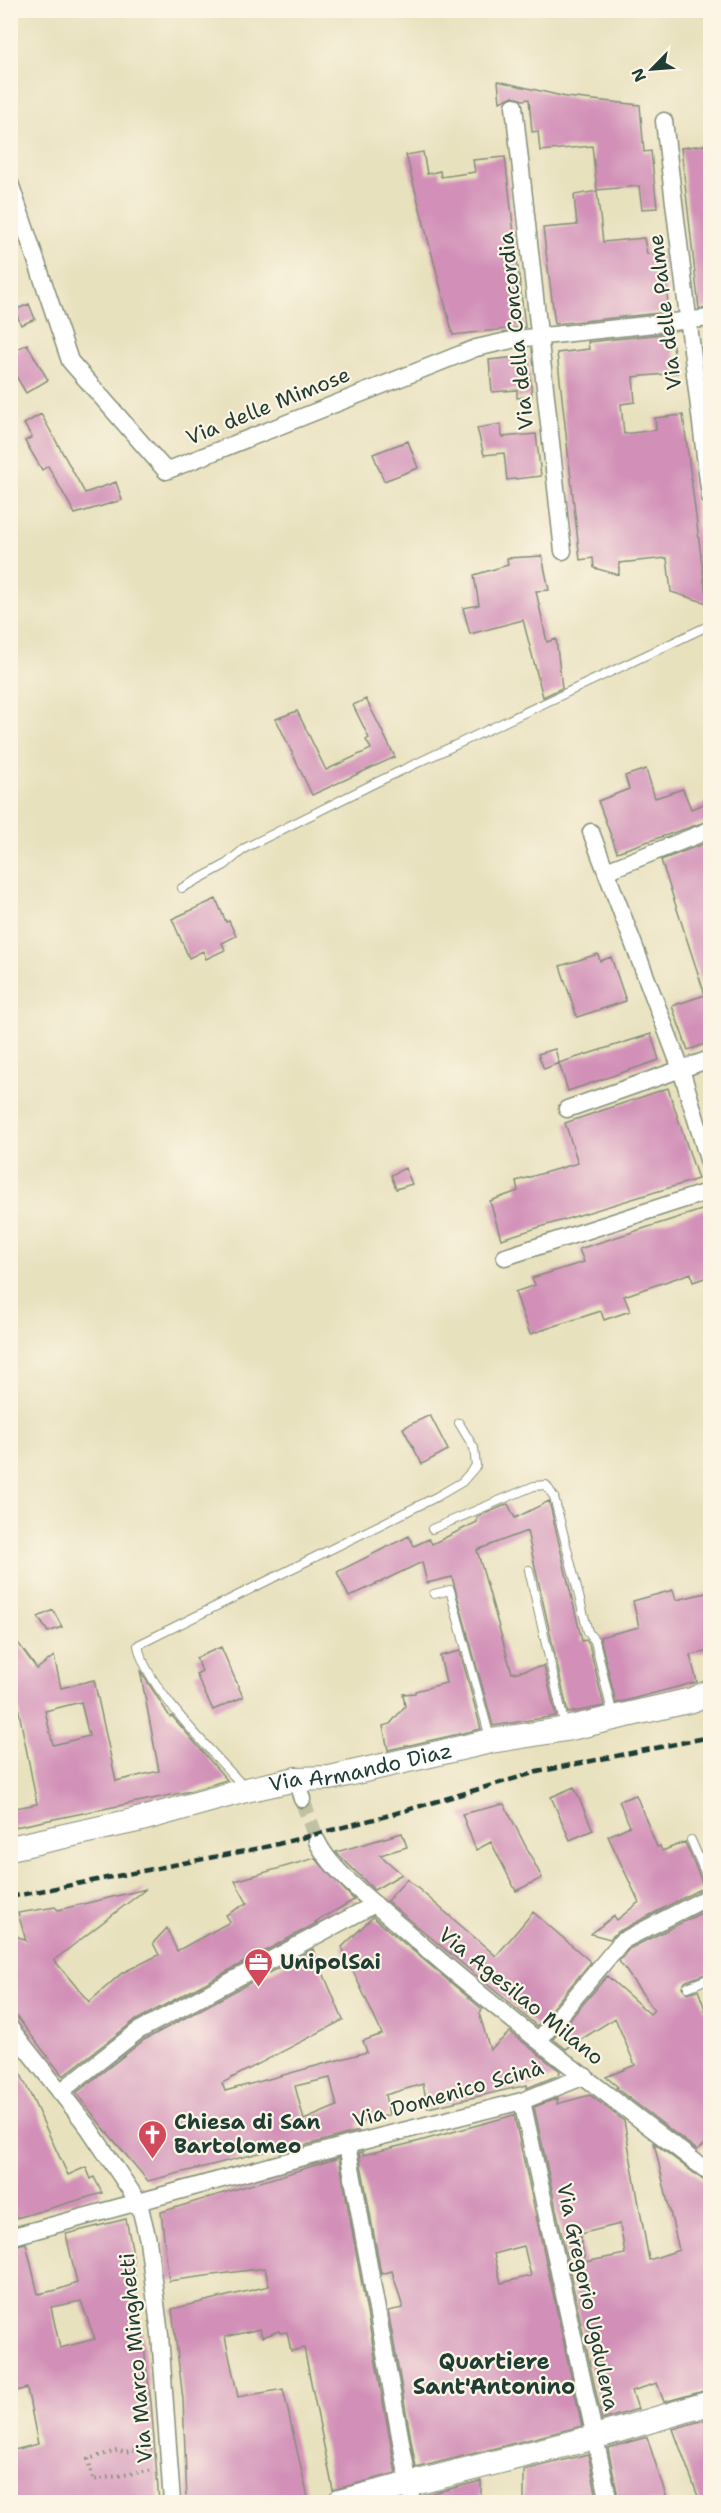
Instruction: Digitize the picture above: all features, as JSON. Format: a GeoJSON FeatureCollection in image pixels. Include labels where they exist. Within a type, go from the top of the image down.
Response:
{"type":"FeatureCollection","features":[{"type":"Feature","properties":{"kind":"street","name":"Via della Concordia"},"geometry":{"type":"LineString","coordinates":[[514,106],[563,551]]}},
{"type":"Feature","properties":{"kind":"street","name":"Via delle Palme"},"geometry":{"type":"LineString","coordinates":[[664,121],[711,498]]}},
{"type":"Feature","properties":{"kind":"street","name":"Via delle Mimose"},"geometry":{"type":"LineString","coordinates":[[10,183],[70,361],[166,471],[476,348],[516,339],[711,318]]}},
{"type":"Feature","properties":{"kind":"street"},"geometry":{"type":"LineString","coordinates":[[606,871],[711,830]]}},
{"type":"Feature","properties":{"kind":"street"},"geometry":{"type":"LineString","coordinates":[[591,832],[681,1069],[711,1166]]}},
{"type":"Feature","properties":{"kind":"street"},"geometry":{"type":"LineString","coordinates":[[567,1109],[711,1059]]}},
{"type":"Feature","properties":{"kind":"street"},"geometry":{"type":"LineString","coordinates":[[506,1257],[711,1191]]}},
{"type":"Feature","properties":{"kind":"street","name":"Via Armando Diaz"},"geometry":{"type":"LineString","coordinates":[[10,1848],[142,1819],[246,1790],[299,1789],[330,1778],[491,1741],[614,1719],[692,1700],[711,1692]]}},
{"type":"Feature","properties":{"kind":"street","name":"Via Agesilao Milano"},"geometry":{"type":"LineString","coordinates":[[317,1841],[323,1853],[375,1904],[460,1979],[711,2172]]}},
{"type":"Feature","properties":{"kind":"street"},"geometry":{"type":"LineString","coordinates":[[539,2040],[622,1941],[711,1896]]}},
{"type":"Feature","properties":{"kind":"street"},"geometry":{"type":"LineString","coordinates":[[60,2092],[138,2031],[375,1904]]}},
{"type":"Feature","properties":{"kind":"street","name":"Via Marco Minghetti"},"geometry":{"type":"LineString","coordinates":[[10,2028],[88,2127],[139,2204],[148,2240],[160,2335],[172,2502]]}},
{"type":"Feature","properties":{"kind":"street","name":"Via Domenico Scinà"},"geometry":{"type":"LineString","coordinates":[[10,2237],[139,2204],[347,2145],[522,2101],[585,2076]]}},
{"type":"Feature","properties":{"kind":"street","name":"Via Gregorio Ugdulena"},"geometry":{"type":"LineString","coordinates":[[522,2101],[609,2502]]}},
{"type":"Feature","properties":{"kind":"street"},"geometry":{"type":"LineString","coordinates":[[347,2145],[411,2493]]}},
{"type":"Feature","properties":{"kind":"street"},"geometry":{"type":"LineString","coordinates":[[340,2502],[411,2493],[711,2403]]}},
{"type":"Feature","properties":{"kind":"lane"},"geometry":{"type":"LineString","coordinates":[[182,888],[225,865],[245,848],[375,783],[711,625]]}},
{"type":"Feature","properties":{"kind":"lane"},"geometry":{"type":"LineString","coordinates":[[246,1790],[169,1701],[143,1660],[138,1645],[462,1482],[476,1466],[474,1448],[459,1423]]}},
{"type":"Feature","properties":{"kind":"lane"},"geometry":{"type":"LineString","coordinates":[[432,1529],[527,1488],[546,1485],[554,1497],[588,1632],[595,1641],[614,1719]]}},
{"type":"Feature","properties":{"kind":"lane"},"geometry":{"type":"LineString","coordinates":[[529,1570],[566,1729]]}},
{"type":"Feature","properties":{"kind":"lane"},"geometry":{"type":"LineString","coordinates":[[434,1594],[450,1590],[491,1741]]}},
{"type":"Feature","properties":{"kind":"lane"},"geometry":{"type":"LineString","coordinates":[[691,1840],[711,1884]]}},
{"type":"Feature","properties":{"kind":"lane"},"geometry":{"type":"LineString","coordinates":[[688,1987],[711,1978]]}},
{"type":"Feature","properties":{"kind":"path"},"geometry":{"type":"LineString","coordinates":[[168,2445],[123,2452],[119,2450],[88,2459],[93,2480],[169,2467]]}},
{"type":"Feature","properties":{"kind":"building"},"geometry":{"type":"Polygon","coordinates":[[[498,81],[566,97],[640,105],[644,152],[651,151],[657,208],[642,209],[639,186],[597,190],[592,146],[540,151],[538,131],[532,132],[529,99],[523,100],[513,96],[500,102],[498,81]]]}},
{"type":"Feature","properties":{"kind":"building"},"geometry":{"type":"Polygon","coordinates":[[[711,144],[711,308],[699,309],[681,148],[711,144]]]}},
{"type":"Feature","properties":{"kind":"building"},"geometry":{"type":"Polygon","coordinates":[[[423,152],[427,174],[440,171],[441,177],[475,172],[473,160],[505,157],[525,327],[453,335],[406,155],[423,152]]]}},
{"type":"Feature","properties":{"kind":"building"},"geometry":{"type":"Polygon","coordinates":[[[597,191],[603,242],[644,238],[647,254],[662,252],[669,312],[555,324],[543,228],[577,225],[574,195],[597,191]]]}},
{"type":"Feature","properties":{"kind":"building"},"geometry":{"type":"Polygon","coordinates":[[[29,304],[35,319],[21,325],[15,310],[29,304]]]}},
{"type":"Feature","properties":{"kind":"building"},"geometry":{"type":"Polygon","coordinates":[[[671,333],[677,373],[633,377],[635,402],[621,404],[624,434],[656,430],[655,418],[683,415],[707,603],[671,592],[667,558],[619,563],[619,575],[594,568],[593,558],[580,560],[557,353],[589,349],[588,342],[671,333]]]}},
{"type":"Feature","properties":{"kind":"building"},"geometry":{"type":"Polygon","coordinates":[[[27,344],[48,380],[26,393],[10,366],[10,353],[27,344]]]}},
{"type":"Feature","properties":{"kind":"building"},"geometry":{"type":"Polygon","coordinates":[[[528,356],[532,396],[517,398],[517,390],[492,392],[489,360],[528,356]]]}},
{"type":"Feature","properties":{"kind":"building"},"geometry":{"type":"Polygon","coordinates":[[[41,414],[85,493],[116,482],[122,500],[75,514],[48,466],[42,470],[25,441],[32,437],[24,424],[41,414]]]}},
{"type":"Feature","properties":{"kind":"building"},"geometry":{"type":"Polygon","coordinates":[[[501,424],[502,437],[536,434],[541,476],[507,480],[504,453],[484,455],[477,428],[501,424]]]}},
{"type":"Feature","properties":{"kind":"building"},"geometry":{"type":"Polygon","coordinates":[[[408,441],[418,468],[384,481],[373,454],[408,441]]]}},
{"type":"Feature","properties":{"kind":"building"},"geometry":{"type":"Polygon","coordinates":[[[542,556],[549,590],[536,591],[547,642],[556,639],[562,688],[543,697],[523,620],[470,634],[463,608],[479,605],[474,575],[508,565],[507,558],[542,556]]]}},
{"type":"Feature","properties":{"kind":"building"},"geometry":{"type":"Polygon","coordinates":[[[366,699],[395,757],[312,795],[276,719],[297,711],[326,770],[371,749],[366,740],[369,738],[353,705],[366,699]]]}},
{"type":"Feature","properties":{"kind":"building"},"geometry":{"type":"Polygon","coordinates":[[[646,769],[655,798],[683,789],[691,809],[711,801],[711,820],[617,852],[598,801],[629,789],[625,776],[646,769]]]}},
{"type":"Feature","properties":{"kind":"building"},"geometry":{"type":"Polygon","coordinates":[[[711,841],[711,1042],[688,1050],[672,1006],[705,995],[661,860],[711,841]]]}},
{"type":"Feature","properties":{"kind":"building"},"geometry":{"type":"Polygon","coordinates":[[[216,899],[226,922],[229,921],[236,936],[222,943],[225,950],[206,959],[203,951],[189,958],[172,919],[216,899]]]}},
{"type":"Feature","properties":{"kind":"building"},"geometry":{"type":"Polygon","coordinates":[[[598,954],[600,961],[611,957],[626,1001],[577,1017],[560,966],[598,954]]]}},
{"type":"Feature","properties":{"kind":"building"},"geometry":{"type":"Polygon","coordinates":[[[651,1034],[659,1060],[568,1091],[559,1063],[651,1034]]]}},
{"type":"Feature","properties":{"kind":"building"},"geometry":{"type":"Polygon","coordinates":[[[555,1049],[559,1063],[544,1069],[538,1054],[555,1049]]]}},
{"type":"Feature","properties":{"kind":"building"},"geometry":{"type":"Polygon","coordinates":[[[668,1088],[698,1179],[501,1239],[490,1201],[518,1191],[516,1181],[578,1163],[565,1123],[668,1088]]]}},
{"type":"Feature","properties":{"kind":"building"},"geometry":{"type":"Polygon","coordinates":[[[405,1168],[412,1184],[396,1189],[391,1175],[405,1168]]]}},
{"type":"Feature","properties":{"kind":"building"},"geometry":{"type":"Polygon","coordinates":[[[711,1207],[711,1276],[693,1282],[691,1273],[624,1296],[630,1311],[604,1320],[601,1311],[530,1334],[515,1292],[535,1285],[532,1278],[584,1262],[579,1249],[711,1207]]]}},
{"type":"Feature","properties":{"kind":"building"},"geometry":{"type":"Polygon","coordinates":[[[430,1415],[448,1450],[422,1464],[403,1428],[430,1415]]]}},
{"type":"Feature","properties":{"kind":"building"},"geometry":{"type":"Polygon","coordinates":[[[549,1501],[582,1641],[586,1640],[589,1644],[604,1706],[568,1713],[527,1531],[477,1550],[512,1673],[544,1666],[556,1716],[493,1726],[452,1577],[427,1583],[422,1562],[349,1597],[337,1572],[409,1536],[414,1546],[429,1539],[432,1544],[477,1522],[477,1517],[508,1504],[515,1518],[549,1501]]]}},
{"type":"Feature","properties":{"kind":"building"},"geometry":{"type":"Polygon","coordinates":[[[673,1590],[676,1600],[706,1593],[711,1610],[711,1651],[690,1655],[697,1682],[616,1703],[600,1637],[639,1627],[633,1601],[673,1590]]]}},
{"type":"Feature","properties":{"kind":"building"},"geometry":{"type":"Polygon","coordinates":[[[53,1610],[62,1627],[48,1632],[38,1617],[53,1610]]]}},
{"type":"Feature","properties":{"kind":"building"},"geometry":{"type":"Polygon","coordinates":[[[10,1632],[37,1669],[54,1656],[61,1688],[94,1680],[116,1781],[159,1771],[140,1670],[170,1717],[172,1716],[227,1780],[186,1792],[10,1828],[10,1809],[37,1804],[14,1686],[10,1688],[10,1632]],[[81,1702],[45,1711],[53,1745],[89,1736],[81,1702]]]}},
{"type":"Feature","properties":{"kind":"building"},"geometry":{"type":"Polygon","coordinates":[[[221,1647],[243,1697],[213,1710],[196,1674],[202,1671],[196,1658],[221,1647]]]}},
{"type":"Feature","properties":{"kind":"building"},"geometry":{"type":"Polygon","coordinates":[[[460,1651],[481,1729],[388,1750],[383,1726],[390,1724],[405,1706],[403,1694],[415,1693],[415,1691],[446,1683],[440,1656],[460,1651]]]}},
{"type":"Feature","properties":{"kind":"building"},"geometry":{"type":"Polygon","coordinates":[[[574,1787],[593,1830],[570,1840],[551,1797],[574,1787]]]}},
{"type":"Feature","properties":{"kind":"building"},"geometry":{"type":"Polygon","coordinates":[[[636,1795],[657,1847],[660,1846],[662,1851],[685,1842],[704,1887],[617,1932],[610,1939],[591,1934],[614,1916],[617,1920],[639,1902],[608,1836],[630,1826],[619,1801],[636,1795]]]}},
{"type":"Feature","properties":{"kind":"building"},"geometry":{"type":"Polygon","coordinates":[[[504,1804],[542,1878],[516,1891],[491,1842],[476,1850],[462,1814],[504,1804]]]}},
{"type":"Feature","properties":{"kind":"building"},"geometry":{"type":"Polygon","coordinates":[[[402,1833],[407,1847],[380,1855],[402,1874],[374,1890],[336,1852],[402,1833]]]}},
{"type":"Feature","properties":{"kind":"building"},"geometry":{"type":"Polygon","coordinates":[[[711,1848],[711,1869],[703,1851],[711,1848]]]}},
{"type":"Feature","properties":{"kind":"building"},"geometry":{"type":"Polygon","coordinates":[[[315,1858],[354,1900],[315,1922],[317,1923],[133,2022],[63,2076],[10,2008],[10,1932],[26,1941],[18,1913],[55,1907],[58,1910],[146,1889],[54,1960],[89,2002],[122,1973],[159,1955],[153,1943],[167,1928],[177,1951],[230,1922],[226,1915],[247,1903],[235,1881],[315,1858]]]}},
{"type":"Feature","properties":{"kind":"building"},"geometry":{"type":"Polygon","coordinates":[[[407,1879],[496,1956],[533,1912],[591,1962],[537,2026],[387,1901],[407,1879]]]}},
{"type":"Feature","properties":{"kind":"building"},"geometry":{"type":"Polygon","coordinates":[[[711,1908],[711,1972],[686,1981],[682,1987],[687,1993],[698,1990],[711,2026],[711,2140],[697,2150],[616,2088],[618,2087],[606,2077],[635,2065],[615,2018],[566,2049],[553,2039],[607,1976],[650,2014],[654,2010],[619,1961],[629,1949],[711,1908]]]}},
{"type":"Feature","properties":{"kind":"building"},"geometry":{"type":"Polygon","coordinates":[[[373,1917],[482,2009],[479,2013],[490,2050],[510,2032],[560,2071],[559,2075],[527,2088],[527,2085],[428,2108],[423,2084],[385,2095],[389,2115],[357,2123],[359,2131],[284,2151],[283,2147],[148,2181],[76,2093],[144,2040],[313,1949],[343,2020],[222,2083],[225,2091],[367,2052],[363,2041],[382,2034],[342,1947],[373,1917]],[[330,2078],[295,2086],[304,2120],[337,2106],[330,2078]]]}},
{"type":"Feature","properties":{"kind":"building"},"geometry":{"type":"Polygon","coordinates":[[[10,2051],[68,2175],[86,2167],[91,2179],[94,2177],[102,2193],[10,2220],[10,2051]]]}},
{"type":"Feature","properties":{"kind":"building"},"geometry":{"type":"Polygon","coordinates":[[[590,2095],[624,2121],[649,2260],[679,2250],[654,2143],[711,2186],[711,2389],[664,2402],[657,2383],[632,2391],[638,2409],[602,2420],[534,2107],[558,2098],[557,2104],[590,2095]],[[620,2224],[580,2234],[585,2262],[625,2254],[620,2224]]]}},
{"type":"Feature","properties":{"kind":"building"},"geometry":{"type":"Polygon","coordinates":[[[514,2115],[582,2426],[416,2468],[388,2311],[403,2308],[392,2271],[381,2274],[359,2153],[363,2152],[363,2155],[514,2115]],[[524,2246],[494,2254],[501,2283],[531,2276],[524,2246]]]}},
{"type":"Feature","properties":{"kind":"building"},"geometry":{"type":"Polygon","coordinates":[[[339,2158],[396,2473],[333,2490],[304,2348],[291,2351],[287,2332],[281,2333],[280,2331],[262,2337],[260,2329],[225,2337],[238,2397],[283,2389],[308,2498],[294,2502],[187,2502],[183,2399],[172,2309],[269,2286],[265,2268],[169,2281],[161,2212],[339,2158]]]}},
{"type":"Feature","properties":{"kind":"building"},"geometry":{"type":"Polygon","coordinates":[[[126,2219],[132,2248],[139,2327],[141,2326],[151,2402],[159,2502],[10,2502],[10,2451],[38,2444],[27,2388],[10,2393],[10,2247],[26,2243],[38,2294],[57,2290],[77,2283],[66,2234],[126,2219]],[[81,2301],[51,2307],[60,2348],[95,2339],[81,2301]]]}},
{"type":"Feature","properties":{"kind":"building"},"geometry":{"type":"Polygon","coordinates":[[[711,2418],[711,2502],[700,2502],[673,2429],[711,2418]]]}},
{"type":"Feature","properties":{"kind":"building"},"geometry":{"type":"Polygon","coordinates":[[[647,2437],[668,2502],[619,2502],[608,2448],[647,2437]]]}},
{"type":"Feature","properties":{"kind":"building"},"geometry":{"type":"Polygon","coordinates":[[[588,2454],[598,2502],[524,2502],[524,2470],[588,2454]]]}},
{"type":"Feature","properties":{"kind":"building"},"geometry":{"type":"Polygon","coordinates":[[[481,2481],[481,2502],[422,2502],[422,2496],[481,2481]]]}},
{"type":"Feature","properties":{"kind":"tunnel"},"geometry":{"type":"LineString","coordinates":[[302,1799],[317,1841]]}},
{"type":"Feature","properties":{"kind":"railway"},"geometry":{"type":"LineString","coordinates":[[10,1897],[270,1846],[390,1815],[537,1772],[710,1737]]}},
{"type":"Feature","properties":{"kind":"place","name":"UnipolSai"},"geometry":{"type":"Point","coordinates":[259,1988]}},
{"type":"Feature","properties":{"kind":"place","name":"Chiesa di San Bartolomeo"},"geometry":{"type":"Point","coordinates":[153,2160]}},
{"type":"Feature","properties":{"kind":"district","name":"Quartiere Sant'Antonino"},"geometry":{"type":"Point","coordinates":[494,2374]}}]}
